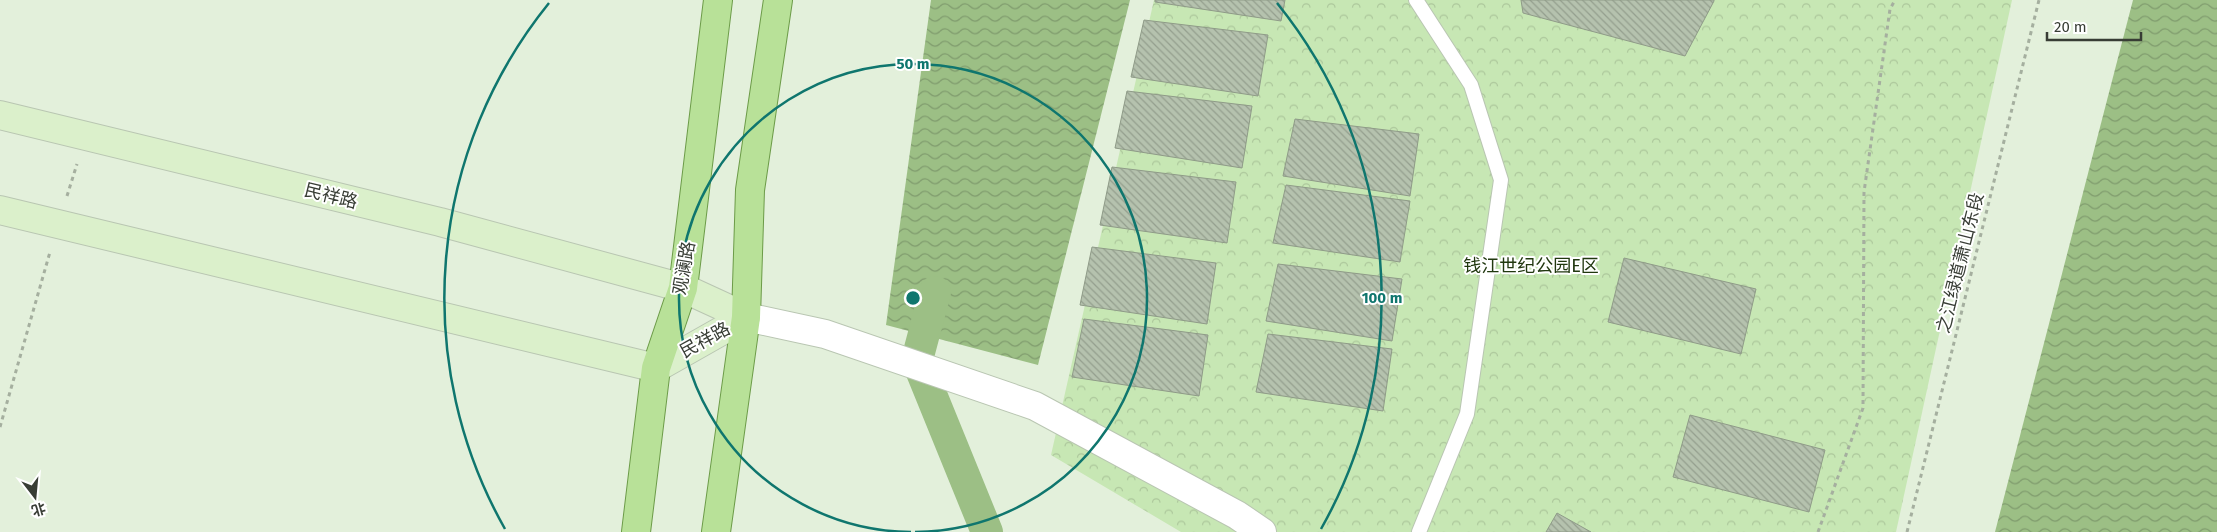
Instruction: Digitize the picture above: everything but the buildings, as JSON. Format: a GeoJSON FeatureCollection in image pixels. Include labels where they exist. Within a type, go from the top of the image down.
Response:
{"type":"FeatureCollection","features":[{"type":"Feature","properties":{"kind":"main road","name":"观澜路"},"geometry":{"type":"LineString","coordinates":[[636,532],[656,368],[684,288],[718,0]]}},
{"type":"Feature","properties":{"kind":"main road"},"geometry":{"type":"LineString","coordinates":[[716,532],[746,318],[750,190],[778,0]]}},
{"type":"Feature","properties":{"kind":"main road","name":"民祥路"},"geometry":{"type":"LineString","coordinates":[[0,115],[440,222],[684,288],[746,318]]}},
{"type":"Feature","properties":{"kind":"main road"},"geometry":{"type":"LineString","coordinates":[[0,210],[656,368]]}},
{"type":"Feature","properties":{"kind":"main road","name":"民祥路"},"geometry":{"type":"LineString","coordinates":[[656,368],[746,318]]}},
{"type":"Feature","properties":{"kind":"street"},"geometry":{"type":"LineString","coordinates":[[746,318],[825,334],[1036,406],[1237,515],[1262,532]]}},
{"type":"Feature","properties":{"kind":"lane"},"geometry":{"type":"LineString","coordinates":[[1416,0],[1471,85],[1501,180],[1467,414],[1419,532]]}},
{"type":"Feature","properties":{"kind":"path"},"geometry":{"type":"LineString","coordinates":[[1818,532],[1863,408],[1864,192],[1890,9],[1895,0]]}},
{"type":"Feature","properties":{"kind":"path","name":"之江绿道萧山东段"},"geometry":{"type":"LineString","coordinates":[[1907,532],[2039,0]]}},
{"type":"Feature","properties":{"kind":"path"},"geometry":{"type":"LineString","coordinates":[[0,427],[58,224],[86,136]]}},
{"type":"Feature","properties":{"kind":"green space","name":"钱江世纪公园E区"},"geometry":{"type":"Polygon","coordinates":[[[1154,0],[2012,0],[1896,532],[1181,532],[1051,455],[1154,0]]]}},
{"type":"Feature","properties":{"kind":"water"},"geometry":{"type":"Polygon","coordinates":[[[931,0],[1130,0],[1038,365],[886,325],[931,0]]]}},
{"type":"Feature","properties":{"kind":"water"},"geometry":{"type":"Polygon","coordinates":[[[2133,0],[2217,0],[2217,532],[1995,532],[2133,0]]]}},
{"type":"Feature","properties":{"kind":"waterway"},"geometry":{"type":"LineString","coordinates":[[935,292],[917,360],[987,532]]}}]}
